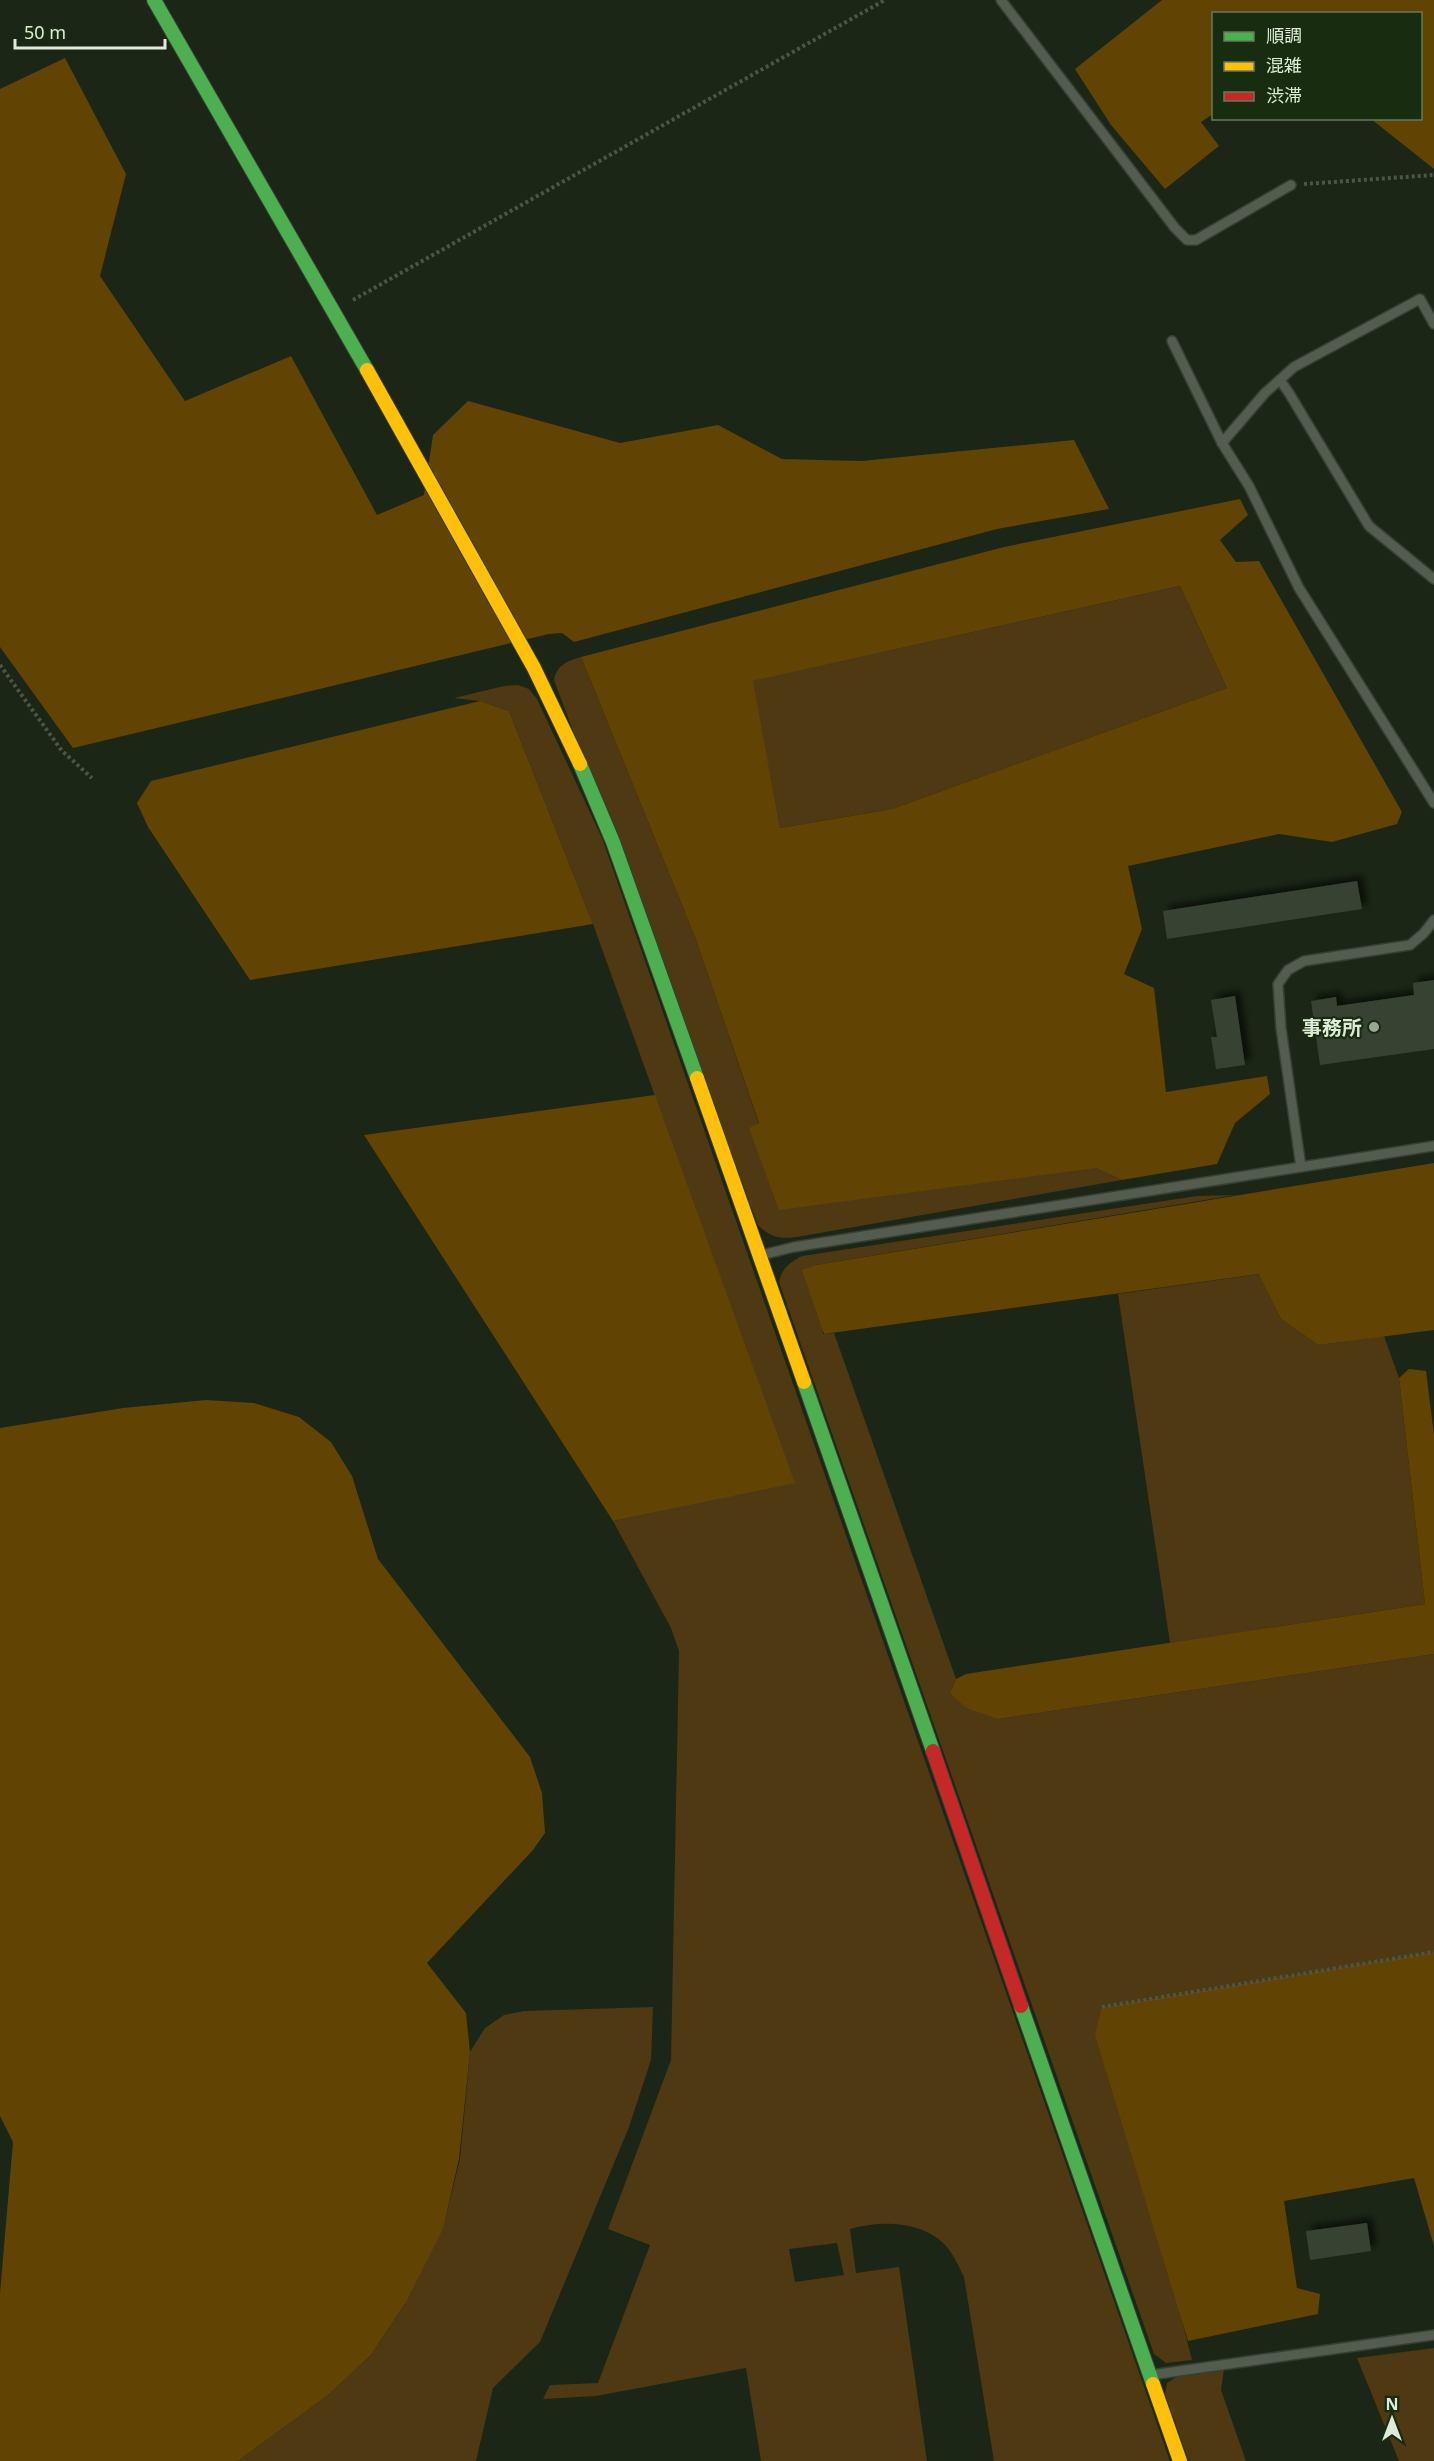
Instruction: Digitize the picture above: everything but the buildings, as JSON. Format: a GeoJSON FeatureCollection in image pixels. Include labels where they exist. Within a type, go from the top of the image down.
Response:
{"type":"FeatureCollection","features":[{"type":"Feature","properties":{"kind":"street"},"geometry":{"type":"LineString","coordinates":[[154,0],[334,311],[534,668],[573,748],[618,853],[1180,2461]]}},
{"type":"Feature","properties":{"kind":"lane"},"geometry":{"type":"LineString","coordinates":[[1001,0],[1175,228],[1187,240],[1197,240],[1291,185]]}},
{"type":"Feature","properties":{"kind":"lane"},"geometry":{"type":"LineString","coordinates":[[1222,443],[1265,393],[1294,367],[1419,299],[1434,324]]}},
{"type":"Feature","properties":{"kind":"lane"},"geometry":{"type":"LineString","coordinates":[[1172,341],[1222,443],[1249,486],[1299,588],[1434,803]]}},
{"type":"Feature","properties":{"kind":"lane"},"geometry":{"type":"LineString","coordinates":[[1280,380],[1369,526],[1434,579]]}},
{"type":"Feature","properties":{"kind":"lane"},"geometry":{"type":"LineString","coordinates":[[1301,1167],[1281,1028],[1278,984],[1288,970],[1304,961],[1410,945],[1434,920]]}},
{"type":"Feature","properties":{"kind":"lane"},"geometry":{"type":"LineString","coordinates":[[760,1256],[794,1247],[1434,1146]]}},
{"type":"Feature","properties":{"kind":"lane"},"geometry":{"type":"LineString","coordinates":[[1150,2375],[1434,2335]]}},
{"type":"Feature","properties":{"kind":"path"},"geometry":{"type":"LineString","coordinates":[[334,311],[885,0]]}},
{"type":"Feature","properties":{"kind":"path"},"geometry":{"type":"LineString","coordinates":[[1291,185],[1434,175]]}},
{"type":"Feature","properties":{"kind":"path"},"geometry":{"type":"LineString","coordinates":[[0,664],[62,751],[92,778]]}},
{"type":"Feature","properties":{"kind":"path"},"geometry":{"type":"LineString","coordinates":[[1102,2007],[1434,1952]]}},
{"type":"Feature","properties":{"kind":"shaded area"},"geometry":{"type":"Polygon","coordinates":[[[1162,0],[1434,0],[1434,169],[1372,120],[1422,120],[1422,12],[1212,12],[1212,115],[1201,122],[1219,146],[1165,189],[1111,125],[1075,69],[1162,0]]]}},
{"type":"Feature","properties":{"kind":"shaded area"},"geometry":{"type":"Polygon","coordinates":[[[65,58],[126,174],[100,276],[185,401],[291,356],[377,515],[424,495],[433,435],[468,401],[620,443],[718,425],[782,459],[861,461],[1074,440],[1109,509],[997,529],[574,642],[562,633],[549,634],[73,748],[0,647],[0,89],[65,58]]]}},
{"type":"Feature","properties":{"kind":"shaded area"},"geometry":{"type":"Polygon","coordinates":[[[1240,499],[1248,515],[1220,540],[1236,562],[1259,561],[1402,812],[1397,824],[1332,842],[1279,834],[1128,866],[1142,929],[1124,974],[1154,988],[1166,1092],[1267,1076],[1270,1094],[1235,1123],[1217,1164],[1122,1180],[1096,1168],[779,1210],[749,1128],[759,1123],[695,937],[581,657],[1004,547],[1240,499]],[[1180,586],[753,681],[780,828],[892,809],[1227,688],[1180,586]]]}},
{"type":"Feature","properties":{"kind":"shaded area"},"geometry":{"type":"Polygon","coordinates":[[[1180,586],[1227,688],[892,809],[780,828],[752,681],[1180,586]]]}},
{"type":"Feature","properties":{"kind":"shaded area"},"geometry":{"type":"Polygon","coordinates":[[[581,657],[695,937],[759,1124],[749,1129],[1096,1168],[1122,1180],[797,1237],[776,1237],[758,1225],[554,680],[563,664],[581,657]]]}},
{"type":"Feature","properties":{"kind":"shaded area"},"geometry":{"type":"Polygon","coordinates":[[[518,685],[529,689],[537,699],[602,838],[1170,2461],[994,2461],[964,2277],[952,2253],[941,2241],[920,2229],[897,2224],[861,2226],[850,2229],[856,2273],[899,2267],[927,2461],[761,2461],[746,2368],[596,2396],[543,2399],[550,2385],[598,2383],[650,2245],[608,2229],[671,2060],[679,1651],[671,1628],[613,1521],[794,1482],[593,924],[509,711],[480,701],[454,698],[504,686],[518,685]],[[837,2243],[789,2249],[795,2282],[844,2275],[837,2243]]]}},
{"type":"Feature","properties":{"kind":"shaded area"},"geometry":{"type":"Polygon","coordinates":[[[480,701],[509,711],[593,924],[250,980],[148,827],[137,803],[151,781],[480,701]]]}},
{"type":"Feature","properties":{"kind":"shaded area"},"geometry":{"type":"Polygon","coordinates":[[[655,1095],[795,1483],[613,1521],[364,1135],[655,1095]]]}},
{"type":"Feature","properties":{"kind":"shaded area"},"geometry":{"type":"Polygon","coordinates":[[[1434,1163],[1434,1330],[1318,1345],[1281,1319],[1259,1274],[824,1334],[802,1270],[816,1265],[1434,1163]]]}},
{"type":"Feature","properties":{"kind":"shaded area"},"geometry":{"type":"Polygon","coordinates":[[[1235,1195],[816,1265],[823,1334],[834,1333],[956,1679],[950,1693],[998,1719],[1434,1654],[1434,1952],[1102,2007],[1192,2360],[1166,2363],[1154,2354],[779,1282],[787,1266],[802,1256],[1197,1196],[1235,1195]]]}},
{"type":"Feature","properties":{"kind":"shaded area"},"geometry":{"type":"Polygon","coordinates":[[[1260,1274],[1281,1319],[1318,1345],[1384,1336],[1399,1378],[1425,1604],[1170,1643],[1118,1294],[1260,1274]]]}},
{"type":"Feature","properties":{"kind":"shaded area"},"geometry":{"type":"Polygon","coordinates":[[[1409,1369],[1426,1371],[1434,1435],[1434,1654],[998,1719],[966,1708],[950,1693],[956,1679],[966,1674],[1425,1604],[1399,1378],[1409,1369]]]}},
{"type":"Feature","properties":{"kind":"shaded area"},"geometry":{"type":"Polygon","coordinates":[[[206,1400],[254,1403],[299,1417],[331,1442],[352,1476],[378,1559],[530,1757],[542,1793],[545,1833],[533,1850],[427,1963],[466,2013],[470,2052],[459,2159],[443,2229],[407,2301],[371,2355],[327,2396],[238,2461],[0,2461],[0,2293],[13,2142],[0,2116],[0,1428],[123,1408],[206,1400]]]}},
{"type":"Feature","properties":{"kind":"shaded area"},"geometry":{"type":"Polygon","coordinates":[[[1434,1952],[1434,2246],[1414,2178],[1284,2201],[1297,2288],[1320,2294],[1318,2314],[1188,2341],[1095,2035],[1102,2007],[1434,1952]]]}},
{"type":"Feature","properties":{"kind":"shaded area"},"geometry":{"type":"Polygon","coordinates":[[[653,2007],[651,2060],[629,2127],[540,2342],[493,2388],[476,2461],[238,2461],[327,2396],[371,2355],[407,2301],[443,2228],[460,2159],[470,2052],[485,2028],[504,2015],[524,2011],[653,2007]]]}},
{"type":"Feature","properties":{"kind":"shaded area"},"geometry":{"type":"Polygon","coordinates":[[[1434,2348],[1434,2461],[1399,2461],[1357,2358],[1434,2348]]]}},
{"type":"Feature","properties":{"kind":"shaded area"},"geometry":{"type":"Polygon","coordinates":[[[1224,2368],[1221,2390],[1246,2461],[1189,2461],[1165,2394],[1167,2383],[1176,2377],[1224,2368]]]}},
{"type":"Feature","properties":{"kind":"traffic: fast"},"geometry":{"type":"LineString","coordinates":[[154,0],[367,370]]}},
{"type":"Feature","properties":{"kind":"traffic: fast"},"geometry":{"type":"LineString","coordinates":[[580,764],[613,842],[697,1078]]}},
{"type":"Feature","properties":{"kind":"traffic: fast"},"geometry":{"type":"LineString","coordinates":[[804,1382],[933,1751]]}},
{"type":"Feature","properties":{"kind":"traffic: fast"},"geometry":{"type":"LineString","coordinates":[[1021,2006],[1153,2384]]}},
{"type":"Feature","properties":{"kind":"traffic: slow"},"geometry":{"type":"LineString","coordinates":[[367,370],[534,668],[580,764]]}},
{"type":"Feature","properties":{"kind":"traffic: slow"},"geometry":{"type":"LineString","coordinates":[[697,1078],[804,1382]]}},
{"type":"Feature","properties":{"kind":"traffic: slow"},"geometry":{"type":"LineString","coordinates":[[1153,2384],[1180,2461]]}},
{"type":"Feature","properties":{"kind":"traffic: jam"},"geometry":{"type":"LineString","coordinates":[[933,1751],[1021,2006]]}},
{"type":"Feature","properties":{"kind":"place","name":"事務所"},"geometry":{"type":"Point","coordinates":[1374,1027]}}]}
